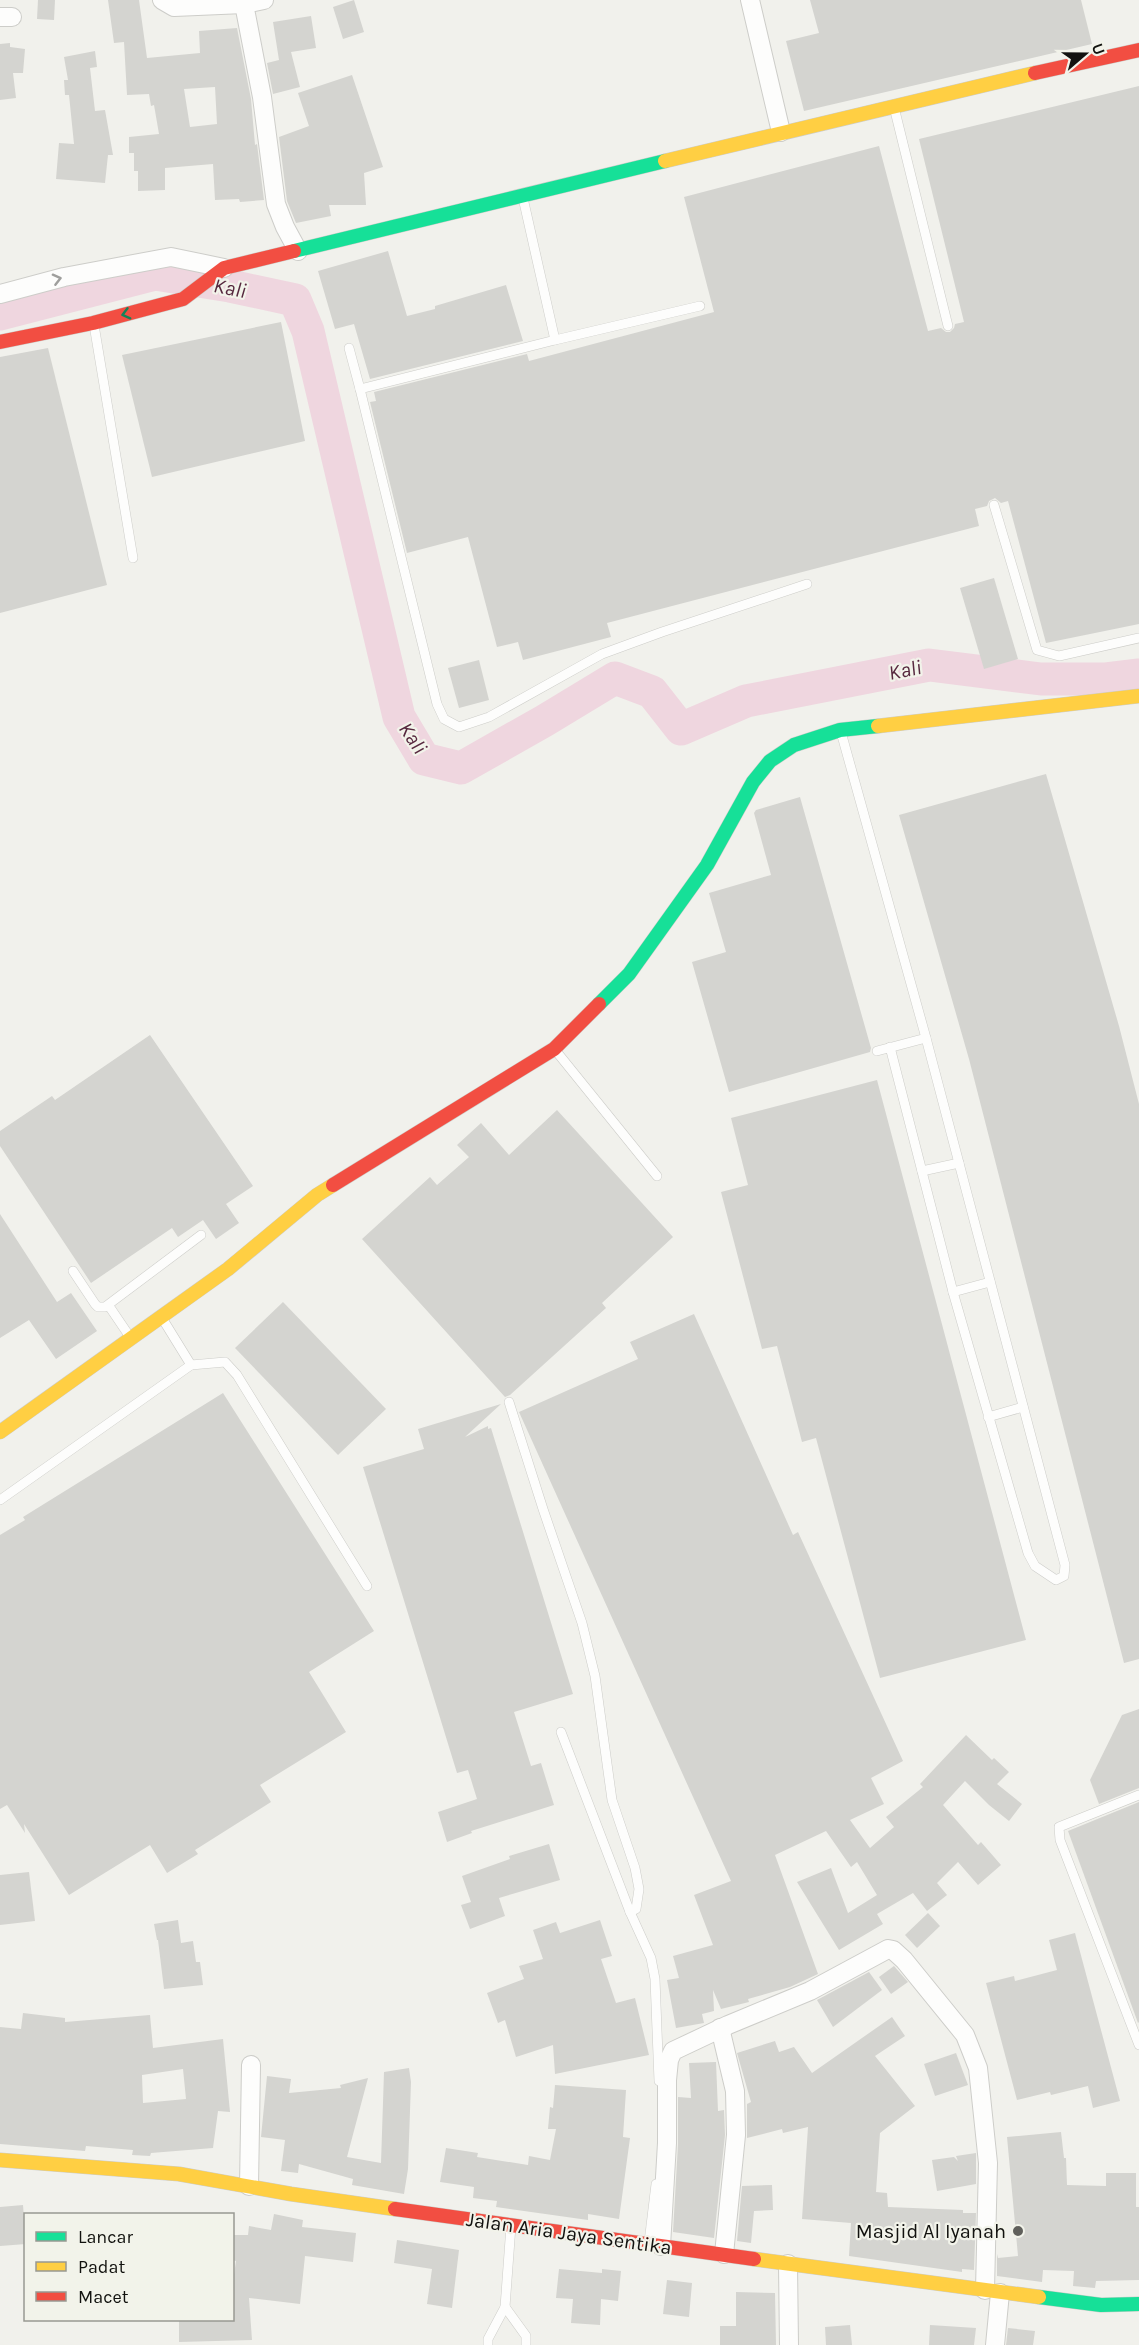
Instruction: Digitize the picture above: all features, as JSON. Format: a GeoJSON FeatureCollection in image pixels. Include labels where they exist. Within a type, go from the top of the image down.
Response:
{"type":"FeatureCollection","features":[{"type":"Feature","properties":{"kind":"street"},"geometry":{"type":"LineString","coordinates":[[162,0],[174,7],[244,4],[264,0]]}},
{"type":"Feature","properties":{"kind":"street"},"geometry":{"type":"LineString","coordinates":[[750,0],[782,132]]}},
{"type":"Feature","properties":{"kind":"street"},"geometry":{"type":"LineString","coordinates":[[244,4],[264,107],[276,204],[298,251]]}},
{"type":"Feature","properties":{"kind":"street"},"geometry":{"type":"LineString","coordinates":[[0,342],[93,323],[183,299],[224,268],[894,105],[1139,50]]}},
{"type":"Feature","properties":{"kind":"street"},"geometry":{"type":"LineString","coordinates":[[0,294],[64,277],[171,257],[224,268]]}},
{"type":"Feature","properties":{"kind":"street"},"geometry":{"type":"LineString","coordinates":[[0,1432],[228,1269],[317,1195],[554,1049],[629,974],[707,865],[753,782],[770,761],[794,745],[840,730],[1139,696]]}},
{"type":"Feature","properties":{"kind":"street"},"geometry":{"type":"LineString","coordinates":[[655,2245],[667,2143],[670,2055],[678,2047],[810,1991],[888,1949],[894,1950],[965,2035],[978,2068],[988,2163],[996,2345]]}},
{"type":"Feature","properties":{"kind":"street"},"geometry":{"type":"LineString","coordinates":[[720,2028],[735,2091],[736,2124],[724,2254]]}},
{"type":"Feature","properties":{"kind":"street"},"geometry":{"type":"LineString","coordinates":[[249,2186],[251,2065]]}},
{"type":"Feature","properties":{"kind":"street","name":"Jalan Aria Jaya Sentika"},"geometry":{"type":"LineString","coordinates":[[0,2160],[179,2174],[511,2225],[993,2292],[1101,2305],[1139,2304]]}},
{"type":"Feature","properties":{"kind":"street"},"geometry":{"type":"LineString","coordinates":[[788,2264],[789,2345]]}},
{"type":"Feature","properties":{"kind":"lane"},"geometry":{"type":"LineString","coordinates":[[894,105],[948,326]]}},
{"type":"Feature","properties":{"kind":"lane"},"geometry":{"type":"LineString","coordinates":[[523,196],[555,340]]}},
{"type":"Feature","properties":{"kind":"lane"},"geometry":{"type":"LineString","coordinates":[[360,388],[700,306]]}},
{"type":"Feature","properties":{"kind":"lane"},"geometry":{"type":"LineString","coordinates":[[93,323],[133,558]]}},
{"type":"Feature","properties":{"kind":"lane"},"geometry":{"type":"LineString","coordinates":[[349,348],[437,704],[444,719],[459,727],[489,717],[602,654],[807,584]]}},
{"type":"Feature","properties":{"kind":"lane"},"geometry":{"type":"LineString","coordinates":[[994,505],[1036,650],[1059,656],[1139,638]]}},
{"type":"Feature","properties":{"kind":"lane"},"geometry":{"type":"LineString","coordinates":[[840,730],[926,1038],[1065,1565],[1064,1576],[1056,1580],[1035,1566],[1028,1553],[953,1292],[890,1047]]}},
{"type":"Feature","properties":{"kind":"lane"},"geometry":{"type":"LineString","coordinates":[[877,1051],[926,1038]]}},
{"type":"Feature","properties":{"kind":"lane"},"geometry":{"type":"LineString","coordinates":[[554,1049],[657,1176]]}},
{"type":"Feature","properties":{"kind":"lane"},"geometry":{"type":"LineString","coordinates":[[922,1171],[959,1163]]}},
{"type":"Feature","properties":{"kind":"lane"},"geometry":{"type":"LineString","coordinates":[[73,1271],[98,1306],[109,1306],[201,1235]]}},
{"type":"Feature","properties":{"kind":"lane"},"geometry":{"type":"LineString","coordinates":[[953,1292],[990,1282]]}},
{"type":"Feature","properties":{"kind":"lane"},"geometry":{"type":"LineString","coordinates":[[109,1306],[132,1339]]}},
{"type":"Feature","properties":{"kind":"lane"},"geometry":{"type":"LineString","coordinates":[[162,1317],[191,1365]]}},
{"type":"Feature","properties":{"kind":"lane"},"geometry":{"type":"LineString","coordinates":[[0,1500],[191,1365],[225,1362],[237,1375],[367,1586]]}},
{"type":"Feature","properties":{"kind":"lane"},"geometry":{"type":"LineString","coordinates":[[509,1402],[582,1623],[593,1666],[612,1800],[635,1868],[639,1889],[636,1909],[630,1912]]}},
{"type":"Feature","properties":{"kind":"lane"},"geometry":{"type":"LineString","coordinates":[[988,1417],[1023,1407]]}},
{"type":"Feature","properties":{"kind":"lane"},"geometry":{"type":"LineString","coordinates":[[561,1732],[630,1912],[651,1958],[656,1979],[660,2143],[655,2245]]}},
{"type":"Feature","properties":{"kind":"lane"},"geometry":{"type":"LineString","coordinates":[[1139,1795],[1059,1827],[1060,1840],[1139,2045]]}},
{"type":"Feature","properties":{"kind":"lane"},"geometry":{"type":"LineString","coordinates":[[488,2345],[488,2339],[505,2307],[511,2225]]}},
{"type":"Feature","properties":{"kind":"lane"},"geometry":{"type":"LineString","coordinates":[[505,2307],[526,2336],[526,2345]]}},
{"type":"Feature","properties":{"kind":"building"},"geometry":{"type":"Polygon","coordinates":[[[38,0],[55,0],[54,20],[37,19],[38,0]]]}},
{"type":"Feature","properties":{"kind":"building"},"geometry":{"type":"Polygon","coordinates":[[[108,0],[139,0],[147,58],[200,53],[199,31],[237,28],[251,99],[255,145],[257,144],[264,200],[240,202],[239,199],[215,200],[213,164],[165,168],[165,190],[138,191],[138,171],[134,171],[134,153],[129,153],[129,137],[159,134],[154,105],[151,106],[149,94],[127,95],[124,42],[114,43],[108,0]],[[215,87],[184,89],[190,127],[217,124],[215,87]]]}},
{"type":"Feature","properties":{"kind":"building"},"geometry":{"type":"Polygon","coordinates":[[[354,0],[364,32],[343,39],[333,7],[354,0]]]}},
{"type":"Feature","properties":{"kind":"building"},"geometry":{"type":"Polygon","coordinates":[[[810,0],[1081,0],[1092,44],[804,111],[786,41],[819,33],[810,0]]]}},
{"type":"Feature","properties":{"kind":"building"},"geometry":{"type":"Polygon","coordinates":[[[311,16],[316,48],[291,52],[300,87],[273,94],[267,63],[279,60],[273,22],[311,16]]]}},
{"type":"Feature","properties":{"kind":"building"},"geometry":{"type":"Polygon","coordinates":[[[10,43],[10,47],[25,49],[23,73],[13,73],[16,98],[0,100],[0,44],[10,43]]]}},
{"type":"Feature","properties":{"kind":"building"},"geometry":{"type":"Polygon","coordinates":[[[95,51],[97,67],[90,68],[95,111],[105,110],[113,155],[108,155],[105,183],[56,179],[59,143],[74,144],[69,95],[65,95],[64,80],[68,80],[64,57],[95,51]]]}},
{"type":"Feature","properties":{"kind":"building"},"geometry":{"type":"Polygon","coordinates":[[[352,75],[383,167],[364,173],[366,205],[329,205],[331,216],[296,223],[287,201],[279,137],[309,126],[298,93],[352,75]]]}},
{"type":"Feature","properties":{"kind":"building"},"geometry":{"type":"Polygon","coordinates":[[[1139,86],[1139,624],[1046,643],[1008,501],[1001,503],[995,498],[989,501],[987,506],[975,509],[979,526],[607,623],[611,637],[523,660],[518,642],[497,647],[468,537],[407,553],[370,402],[376,401],[374,392],[527,354],[529,361],[714,312],[684,197],[879,146],[928,331],[941,328],[950,332],[955,324],[964,322],[919,139],[1139,86]]]}},
{"type":"Feature","properties":{"kind":"building"},"geometry":{"type":"Polygon","coordinates":[[[388,251],[407,316],[506,285],[523,341],[370,379],[354,324],[335,329],[318,271],[388,251]]]}},
{"type":"Feature","properties":{"kind":"building"},"geometry":{"type":"Polygon","coordinates":[[[281,322],[305,441],[152,477],[122,355],[281,322]]]}},
{"type":"Feature","properties":{"kind":"building"},"geometry":{"type":"Polygon","coordinates":[[[48,348],[107,585],[0,613],[0,357],[48,348]]]}},
{"type":"Feature","properties":{"kind":"building"},"geometry":{"type":"Polygon","coordinates":[[[994,578],[1018,659],[984,669],[960,588],[994,578]]]}},
{"type":"Feature","properties":{"kind":"building"},"geometry":{"type":"Polygon","coordinates":[[[479,660],[489,700],[459,708],[448,668],[479,660]]]}},
{"type":"Feature","properties":{"kind":"building"},"geometry":{"type":"Polygon","coordinates":[[[1046,774],[1119,1026],[1139,1104],[1139,1659],[1124,1663],[969,1059],[899,815],[1046,774]]]}},
{"type":"Feature","properties":{"kind":"building"},"geometry":{"type":"Polygon","coordinates":[[[800,797],[871,1048],[870,1052],[729,1092],[692,962],[726,952],[709,893],[771,875],[754,813],[756,810],[800,797]]]}},
{"type":"Feature","properties":{"kind":"building"},"geometry":{"type":"Polygon","coordinates":[[[150,1035],[253,1186],[226,1204],[239,1223],[216,1239],[203,1220],[178,1237],[172,1228],[91,1283],[0,1146],[0,1131],[52,1096],[55,1100],[150,1035]]]}},
{"type":"Feature","properties":{"kind":"building"},"geometry":{"type":"Polygon","coordinates":[[[877,1080],[1026,1640],[880,1678],[816,1438],[802,1442],[777,1346],[762,1349],[721,1192],[748,1185],[731,1118],[877,1080]]]}},
{"type":"Feature","properties":{"kind":"building"},"geometry":{"type":"Polygon","coordinates":[[[557,1110],[673,1237],[602,1303],[606,1308],[510,1395],[505,1397],[362,1239],[430,1177],[437,1185],[469,1157],[457,1145],[481,1123],[509,1155],[557,1110]]]}},
{"type":"Feature","properties":{"kind":"building"},"geometry":{"type":"Polygon","coordinates":[[[0,1214],[57,1302],[71,1293],[97,1331],[56,1359],[29,1320],[0,1338],[0,1214]]]}},
{"type":"Feature","properties":{"kind":"building"},"geometry":{"type":"Polygon","coordinates":[[[283,1302],[386,1409],[338,1455],[235,1348],[283,1302]]]}},
{"type":"Feature","properties":{"kind":"building"},"geometry":{"type":"Polygon","coordinates":[[[694,1314],[793,1535],[798,1532],[903,1761],[871,1778],[884,1804],[850,1820],[870,1848],[894,1827],[886,1817],[923,1787],[920,1784],[966,1735],[992,1760],[994,1758],[1009,1772],[997,1784],[1022,1804],[1009,1821],[965,1781],[943,1805],[978,1845],[981,1842],[1001,1865],[978,1885],[958,1862],[937,1883],[947,1895],[927,1911],[913,1893],[877,1914],[883,1924],[839,1950],[797,1882],[831,1868],[848,1913],[877,1895],[857,1862],[851,1867],[826,1831],[775,1855],[818,1974],[790,1987],[748,1999],[749,2002],[721,2009],[713,1990],[714,2011],[702,2014],[704,2023],[676,2028],[667,1980],[679,1978],[673,1956],[713,1945],[694,1895],[731,1881],[519,1412],[638,1359],[630,1342],[694,1314]]]}},
{"type":"Feature","properties":{"kind":"building"},"geometry":{"type":"Polygon","coordinates":[[[223,1393],[374,1631],[309,1672],[346,1732],[260,1785],[271,1802],[195,1850],[198,1854],[167,1873],[150,1845],[69,1895],[24,1824],[25,1833],[7,1805],[0,1809],[0,1535],[25,1520],[23,1517],[223,1393]]]}},
{"type":"Feature","properties":{"kind":"building"},"geometry":{"type":"Polygon","coordinates":[[[501,1404],[465,1437],[488,1426],[488,1429],[491,1428],[573,1694],[514,1712],[531,1766],[541,1763],[554,1805],[471,1831],[472,1833],[447,1842],[438,1812],[477,1799],[468,1770],[457,1773],[363,1467],[424,1449],[418,1429],[501,1404]]]}},
{"type":"Feature","properties":{"kind":"building"},"geometry":{"type":"Polygon","coordinates":[[[1139,1709],[1139,1788],[1099,1804],[1090,1780],[1122,1715],[1139,1709]]]}},
{"type":"Feature","properties":{"kind":"building"},"geometry":{"type":"Polygon","coordinates":[[[1139,1802],[1139,2022],[1138,2023],[1068,1831],[1139,1802]]]}},
{"type":"Feature","properties":{"kind":"building"},"geometry":{"type":"Polygon","coordinates":[[[549,1844],[560,1880],[499,1898],[505,1916],[470,1929],[461,1905],[471,1902],[462,1876],[510,1859],[509,1856],[549,1844]]]}},
{"type":"Feature","properties":{"kind":"building"},"geometry":{"type":"Polygon","coordinates":[[[29,1872],[35,1921],[0,1925],[0,1875],[29,1872]]]}},
{"type":"Feature","properties":{"kind":"building"},"geometry":{"type":"Polygon","coordinates":[[[928,1913],[940,1926],[917,1948],[905,1935],[928,1913]]]}},
{"type":"Feature","properties":{"kind":"building"},"geometry":{"type":"Polygon","coordinates":[[[178,1920],[181,1943],[193,1941],[196,1962],[200,1962],[203,1985],[164,1989],[154,1924],[178,1920]]]}},
{"type":"Feature","properties":{"kind":"building"},"geometry":{"type":"Polygon","coordinates":[[[600,1920],[612,1956],[601,1959],[616,2003],[635,1998],[649,2055],[555,2074],[553,2045],[516,2057],[505,2020],[498,2023],[487,1993],[524,1979],[519,1966],[543,1959],[533,1930],[556,1922],[560,1933],[600,1920]]]}},
{"type":"Feature","properties":{"kind":"building"},"geometry":{"type":"Polygon","coordinates":[[[1075,1933],[1120,2101],[1093,2108],[1088,2086],[1017,2100],[986,1983],[1014,1976],[1015,1981],[1057,1970],[1049,1940],[1075,1933]]]}},
{"type":"Feature","properties":{"kind":"building"},"geometry":{"type":"Polygon","coordinates":[[[894,1966],[908,1982],[891,1994],[879,1977],[894,1966]]]}},
{"type":"Feature","properties":{"kind":"building"},"geometry":{"type":"Polygon","coordinates":[[[869,1972],[882,1990],[833,2027],[817,2000],[869,1972]]]}},
{"type":"Feature","properties":{"kind":"building"},"geometry":{"type":"Polygon","coordinates":[[[23,2013],[65,2018],[65,2022],[150,2015],[153,2048],[223,2039],[230,2112],[218,2111],[213,2148],[151,2153],[150,2156],[132,2155],[133,2150],[86,2146],[85,2151],[0,2144],[0,2027],[21,2029],[23,2013]],[[183,2069],[142,2075],[143,2103],[186,2099],[183,2069]]]}},
{"type":"Feature","properties":{"kind":"building"},"geometry":{"type":"Polygon","coordinates":[[[892,2017],[905,2036],[875,2056],[915,2106],[880,2133],[876,2192],[887,2193],[888,2207],[963,2210],[963,2213],[976,2213],[974,2270],[962,2269],[962,2272],[849,2256],[851,2223],[802,2219],[808,2127],[783,2133],[782,2129],[747,2138],[747,2104],[751,2102],[737,2053],[775,2041],[779,2052],[794,2047],[812,2073],[892,2017]]]}},
{"type":"Feature","properties":{"kind":"building"},"geometry":{"type":"Polygon","coordinates":[[[956,2053],[968,2085],[935,2096],[924,2064],[956,2053]]]}},
{"type":"Feature","properties":{"kind":"building"},"geometry":{"type":"Polygon","coordinates":[[[716,2062],[718,2111],[724,2110],[725,2135],[714,2238],[673,2232],[678,2097],[691,2098],[689,2063],[716,2062]]]}},
{"type":"Feature","properties":{"kind":"building"},"geometry":{"type":"Polygon","coordinates":[[[409,2068],[411,2082],[408,2169],[404,2194],[352,2185],[353,2179],[299,2164],[298,2173],[281,2171],[285,2140],[261,2137],[267,2076],[291,2079],[289,2093],[341,2088],[340,2085],[368,2078],[347,2157],[381,2163],[384,2072],[409,2068]]]}},
{"type":"Feature","properties":{"kind":"building"},"geometry":{"type":"Polygon","coordinates":[[[555,2085],[626,2090],[623,2137],[630,2138],[619,2219],[588,2214],[588,2220],[496,2207],[497,2201],[473,2198],[474,2187],[440,2182],[446,2148],[478,2153],[477,2157],[528,2165],[529,2156],[550,2160],[556,2129],[548,2129],[555,2085]]]}},
{"type":"Feature","properties":{"kind":"building"},"geometry":{"type":"Polygon","coordinates":[[[1061,2132],[1064,2158],[1066,2158],[1067,2185],[1106,2186],[1106,2173],[1136,2173],[1136,2207],[1139,2207],[1139,2280],[1096,2281],[1095,2288],[1073,2286],[1074,2271],[1043,2270],[1042,2282],[997,2276],[997,2254],[998,2258],[1018,2256],[1007,2137],[1061,2132]]]}},
{"type":"Feature","properties":{"kind":"building"},"geometry":{"type":"Polygon","coordinates":[[[976,2153],[976,2184],[937,2191],[932,2160],[954,2157],[958,2161],[956,2156],[976,2153]]]}},
{"type":"Feature","properties":{"kind":"building"},"geometry":{"type":"Polygon","coordinates":[[[772,2185],[773,2210],[754,2211],[751,2243],[737,2241],[742,2186],[772,2185]]]}},
{"type":"Feature","properties":{"kind":"building"},"geometry":{"type":"Polygon","coordinates":[[[23,2205],[24,2244],[0,2246],[0,2207],[23,2205]]]}},
{"type":"Feature","properties":{"kind":"building"},"geometry":{"type":"Polygon","coordinates":[[[274,2214],[303,2220],[302,2227],[356,2233],[353,2262],[305,2256],[300,2304],[249,2298],[252,2340],[179,2342],[179,2321],[234,2321],[236,2261],[234,2260],[234,2235],[248,2235],[249,2226],[271,2230],[274,2214]]]}},
{"type":"Feature","properties":{"kind":"building"},"geometry":{"type":"Polygon","coordinates":[[[397,2240],[459,2250],[452,2308],[427,2304],[432,2269],[394,2263],[397,2240]]]}},
{"type":"Feature","properties":{"kind":"building"},"geometry":{"type":"Polygon","coordinates":[[[559,2269],[602,2273],[602,2269],[621,2271],[618,2301],[601,2299],[600,2325],[571,2323],[573,2299],[556,2298],[559,2269]]]}},
{"type":"Feature","properties":{"kind":"building"},"geometry":{"type":"Polygon","coordinates":[[[667,2280],[692,2283],[689,2317],[663,2314],[667,2280]]]}},
{"type":"Feature","properties":{"kind":"building"},"geometry":{"type":"Polygon","coordinates":[[[736,2292],[775,2293],[776,2345],[720,2345],[720,2326],[736,2326],[736,2292]]]}},
{"type":"Feature","properties":{"kind":"building"},"geometry":{"type":"Polygon","coordinates":[[[850,2325],[852,2345],[826,2345],[825,2327],[850,2325]]]}},
{"type":"Feature","properties":{"kind":"building"},"geometry":{"type":"Polygon","coordinates":[[[930,2325],[976,2328],[974,2345],[929,2345],[930,2325]]]}},
{"type":"Feature","properties":{"kind":"building"},"geometry":{"type":"Polygon","coordinates":[[[1008,2328],[1035,2331],[1033,2345],[1006,2345],[1008,2328]]]}},
{"type":"Feature","properties":{"kind":"waterway","name":"Kali"},"geometry":{"type":"LineString","coordinates":[[0,314],[155,274],[230,286],[295,300],[308,331],[399,717],[424,759],[461,768],[615,678],[652,692],[681,729],[746,701],[929,665],[1041,679],[1106,679],[1139,675]]}},
{"type":"Feature","properties":{"kind":"traffic: fast"},"geometry":{"type":"LineString","coordinates":[[294,251],[665,161]]}},
{"type":"Feature","properties":{"kind":"traffic: fast"},"geometry":{"type":"LineString","coordinates":[[599,1004],[629,974],[707,865],[753,782],[770,761],[794,745],[840,730],[878,726]]}},
{"type":"Feature","properties":{"kind":"traffic: fast"},"geometry":{"type":"LineString","coordinates":[[1039,2297],[1101,2305],[1139,2304]]}},
{"type":"Feature","properties":{"kind":"traffic: slow"},"geometry":{"type":"LineString","coordinates":[[665,161],[1035,73]]}},
{"type":"Feature","properties":{"kind":"traffic: slow"},"geometry":{"type":"LineString","coordinates":[[878,726],[1139,696]]}},
{"type":"Feature","properties":{"kind":"traffic: slow"},"geometry":{"type":"LineString","coordinates":[[0,1432],[228,1269],[317,1195],[333,1185]]}},
{"type":"Feature","properties":{"kind":"traffic: slow"},"geometry":{"type":"LineString","coordinates":[[0,2160],[179,2174],[291,2194],[395,2209]]}},
{"type":"Feature","properties":{"kind":"traffic: slow"},"geometry":{"type":"LineString","coordinates":[[754,2259],[1039,2297]]}},
{"type":"Feature","properties":{"kind":"traffic: jam"},"geometry":{"type":"LineString","coordinates":[[1035,73],[1139,50]]}},
{"type":"Feature","properties":{"kind":"traffic: jam"},"geometry":{"type":"LineString","coordinates":[[0,342],[93,323],[183,299],[224,268],[294,251]]}},
{"type":"Feature","properties":{"kind":"traffic: jam"},"geometry":{"type":"LineString","coordinates":[[333,1185],[554,1049],[599,1004]]}},
{"type":"Feature","properties":{"kind":"traffic: jam"},"geometry":{"type":"LineString","coordinates":[[395,2209],[754,2259]]}},
{"type":"Feature","properties":{"kind":"place","name":"Masjid Al Iyanah"},"geometry":{"type":"Point","coordinates":[1018,2231]}}]}
